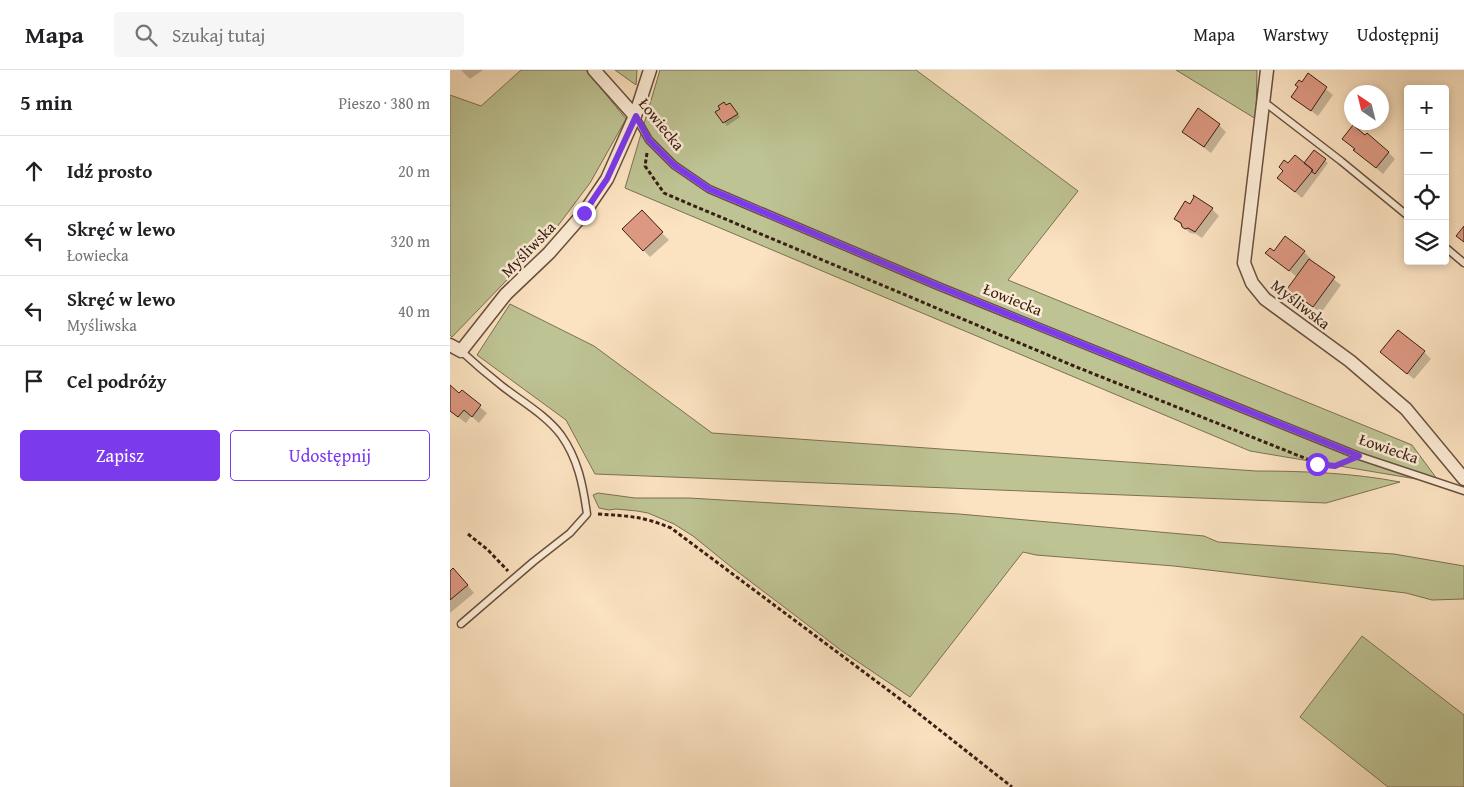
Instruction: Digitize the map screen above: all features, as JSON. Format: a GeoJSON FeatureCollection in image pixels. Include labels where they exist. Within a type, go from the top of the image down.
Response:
{"type":"FeatureCollection","features":[{"type":"Feature","properties":{"kind":"street","name":"Łowiecka"},"geometry":{"type":"LineString","coordinates":[[594,70],[636,116]]}},
{"type":"Feature","properties":{"kind":"street","name":"Myśliwska"},"geometry":{"type":"LineString","coordinates":[[455,348],[548,253],[584,213],[607,179],[636,116],[650,70]]}},
{"type":"Feature","properties":{"kind":"street","name":"Myśliwska"},"geometry":{"type":"LineString","coordinates":[[1267,70],[1244,263],[1252,283],[1265,299],[1350,361],[1406,408],[1464,478]]}},
{"type":"Feature","properties":{"kind":"lane"},"geometry":{"type":"LineString","coordinates":[[1263,101],[1404,213]]}},
{"type":"Feature","properties":{"kind":"lane","name":"Łowiecka"},"geometry":{"type":"LineString","coordinates":[[636,116],[649,140],[674,165],[709,189],[938,286],[1359,456],[1464,491]]}},
{"type":"Feature","properties":{"kind":"lane"},"geometry":{"type":"LineString","coordinates":[[1449,250],[1464,263]]}},
{"type":"Feature","properties":{"kind":"lane"},"geometry":{"type":"LineString","coordinates":[[455,348],[552,424],[561,435],[577,465],[583,484],[587,514],[570,533],[514,578],[462,624]]}},
{"type":"Feature","properties":{"kind":"path"},"geometry":{"type":"LineString","coordinates":[[648,146],[645,166],[664,193],[672,198],[1074,366],[1317,464],[1335,466],[1359,456]]}},
{"type":"Feature","properties":{"kind":"path"},"geometry":{"type":"LineString","coordinates":[[587,514],[631,515],[652,520],[671,528],[904,702],[1012,787]]}},
{"type":"Feature","properties":{"kind":"path"},"geometry":{"type":"LineString","coordinates":[[468,534],[488,550],[514,578]]}},
{"type":"Feature","properties":{"kind":"green space"},"geometry":{"type":"Polygon","coordinates":[[[521,70],[586,70],[626,119],[590,183],[554,231],[452,337],[450,335],[450,95],[481,106],[521,70]]]}},
{"type":"Feature","properties":{"kind":"green space"},"geometry":{"type":"Polygon","coordinates":[[[615,70],[637,70],[636,85],[615,70]]]}},
{"type":"Feature","properties":{"kind":"green space"},"geometry":{"type":"Polygon","coordinates":[[[660,70],[916,70],[1078,191],[1008,280],[1412,445],[1440,483],[1250,451],[625,188],[660,70]]]}},
{"type":"Feature","properties":{"kind":"green space"},"geometry":{"type":"Polygon","coordinates":[[[1176,70],[1257,70],[1256,119],[1176,70]]]}},
{"type":"Feature","properties":{"kind":"green space"},"geometry":{"type":"Polygon","coordinates":[[[510,304],[594,346],[712,433],[1256,471],[1328,473],[1400,482],[1326,503],[595,474],[566,420],[477,355],[510,304]]]}},
{"type":"Feature","properties":{"kind":"green space"},"geometry":{"type":"Polygon","coordinates":[[[598,493],[635,498],[689,498],[959,514],[1204,536],[1218,542],[1394,554],[1464,566],[1464,599],[1432,600],[1406,593],[1174,566],[1036,555],[1023,552],[910,697],[842,651],[693,536],[674,524],[648,513],[599,508],[593,495],[598,493]]]}},
{"type":"Feature","properties":{"kind":"green space"},"geometry":{"type":"Polygon","coordinates":[[[1362,636],[1464,715],[1464,787],[1388,787],[1300,717],[1362,636]]]}},
{"type":"Feature","properties":{"kind":"building"},"geometry":{"type":"Polygon","coordinates":[[[1308,73],[1327,87],[1311,111],[1291,97],[1298,87],[1295,85],[1299,80],[1302,82],[1308,73]]]}},
{"type":"Feature","properties":{"kind":"building"},"geometry":{"type":"Polygon","coordinates":[[[724,102],[726,105],[730,103],[738,114],[723,123],[715,112],[720,109],[718,106],[724,102]]]}},
{"type":"Feature","properties":{"kind":"building"},"geometry":{"type":"Polygon","coordinates":[[[1198,108],[1220,124],[1204,147],[1182,132],[1198,108]]]}},
{"type":"Feature","properties":{"kind":"building"},"geometry":{"type":"Polygon","coordinates":[[[1349,130],[1359,130],[1365,135],[1367,133],[1389,152],[1376,168],[1342,139],[1349,130]]]}},
{"type":"Feature","properties":{"kind":"building"},"geometry":{"type":"Polygon","coordinates":[[[1314,150],[1326,159],[1315,174],[1304,163],[1314,150]]]}},
{"type":"Feature","properties":{"kind":"building"},"geometry":{"type":"Polygon","coordinates":[[[1295,155],[1313,170],[1295,192],[1277,178],[1283,171],[1279,167],[1284,160],[1288,163],[1295,155]]]}},
{"type":"Feature","properties":{"kind":"building"},"geometry":{"type":"Polygon","coordinates":[[[1193,195],[1213,208],[1195,232],[1188,228],[1185,229],[1181,223],[1174,219],[1185,201],[1190,204],[1194,197],[1193,195]]]}},
{"type":"Feature","properties":{"kind":"building"},"geometry":{"type":"Polygon","coordinates":[[[642,210],[663,232],[643,251],[622,229],[642,210]]]}},
{"type":"Feature","properties":{"kind":"building"},"geometry":{"type":"Polygon","coordinates":[[[1464,226],[1464,242],[1456,236],[1464,226]]]}},
{"type":"Feature","properties":{"kind":"building"},"geometry":{"type":"Polygon","coordinates":[[[1285,236],[1305,251],[1289,271],[1265,253],[1270,248],[1274,251],[1285,236]]]}},
{"type":"Feature","properties":{"kind":"building"},"geometry":{"type":"Polygon","coordinates":[[[1309,259],[1335,277],[1313,307],[1287,289],[1309,259]]]}},
{"type":"Feature","properties":{"kind":"building"},"geometry":{"type":"Polygon","coordinates":[[[1398,330],[1425,351],[1407,374],[1380,352],[1398,330]]]}},
{"type":"Feature","properties":{"kind":"building"},"geometry":{"type":"Polygon","coordinates":[[[450,385],[459,393],[462,390],[481,405],[472,417],[464,410],[458,417],[450,411],[450,385]]]}},
{"type":"Feature","properties":{"kind":"building"},"geometry":{"type":"Polygon","coordinates":[[[453,568],[468,585],[450,600],[450,571],[453,568]]]}},
{"type":"Feature","properties":{"kind":"route"},"geometry":{"type":"LineString","coordinates":[[584,213],[607,179],[636,116],[649,140],[674,165],[709,189],[938,286],[1359,456],[1335,466],[1317,464]]}}]}
